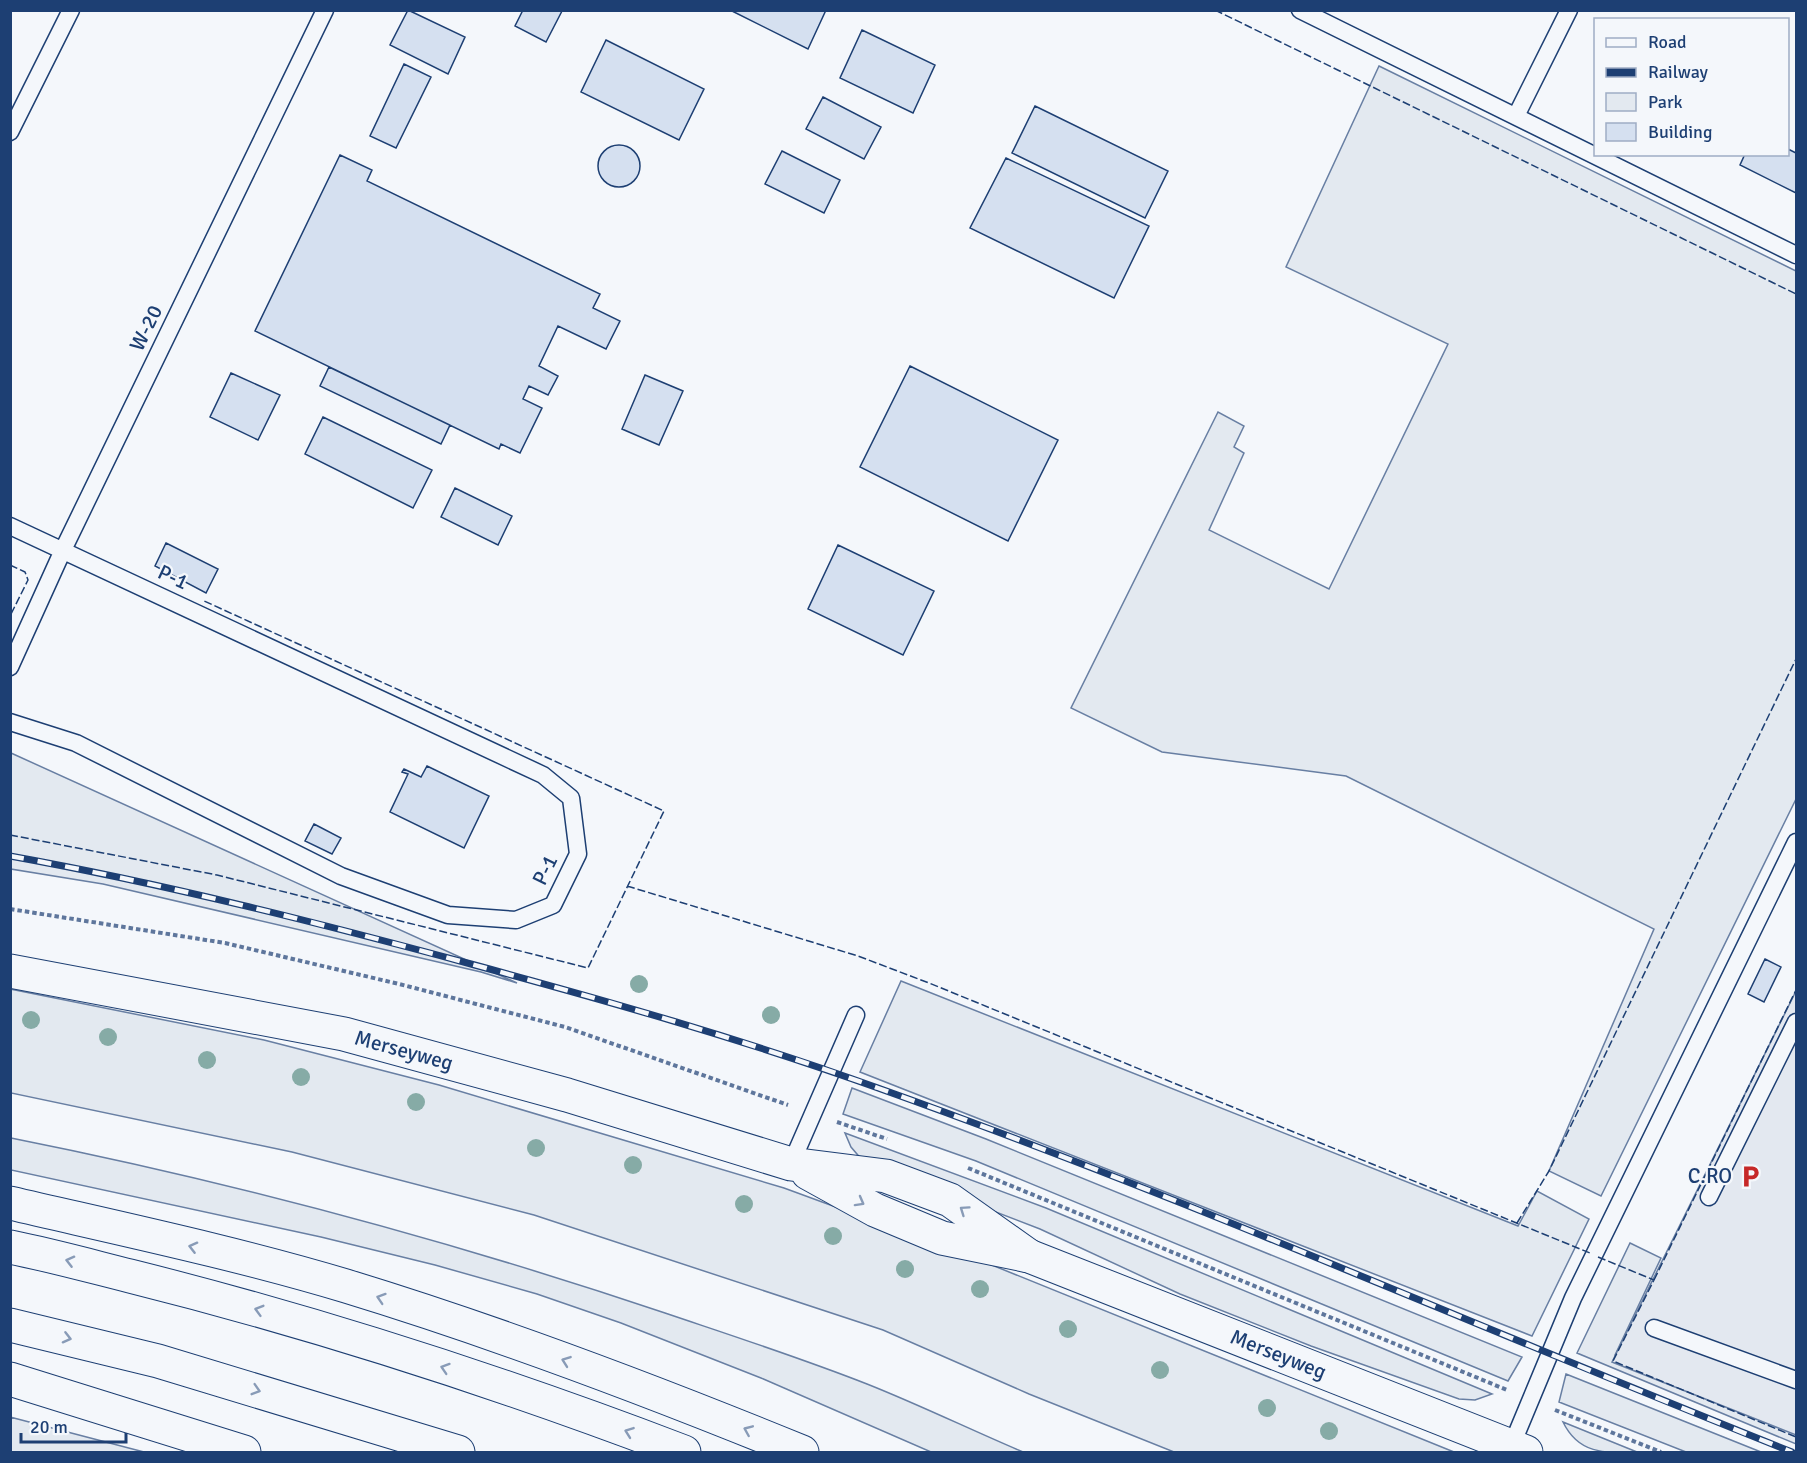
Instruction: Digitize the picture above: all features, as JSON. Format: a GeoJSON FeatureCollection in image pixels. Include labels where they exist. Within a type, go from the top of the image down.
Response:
{"type":"FeatureCollection","features":[{"type":"Feature","properties":{"kind":"main road","name":"Merseyweg"},"geometry":{"type":"LineString","coordinates":[[10,971],[344,1035],[567,1095],[790,1164],[875,1210],[942,1238],[1029,1256],[1519,1450]]}},
{"type":"Feature","properties":{"kind":"main road"},"geometry":{"type":"LineString","coordinates":[[10,1203],[123,1229],[345,1286],[585,1368],[802,1452]]}},
{"type":"Feature","properties":{"kind":"main road"},"geometry":{"type":"LineString","coordinates":[[10,1247],[206,1295],[331,1330],[503,1387],[684,1452]]}},
{"type":"Feature","properties":{"kind":"main road"},"geometry":{"type":"LineString","coordinates":[[10,1325],[158,1360],[458,1452]]}},
{"type":"Feature","properties":{"kind":"main road"},"geometry":{"type":"LineString","coordinates":[[10,1379],[244,1452]]}},
{"type":"Feature","properties":{"kind":"lane"},"geometry":{"type":"LineString","coordinates":[[10,132],[71,10]]}},
{"type":"Feature","properties":{"kind":"lane","name":"W-20"},"geometry":{"type":"LineString","coordinates":[[10,667],[63,550],[325,10]]}},
{"type":"Feature","properties":{"kind":"lane"},"geometry":{"type":"LineString","coordinates":[[1300,10],[1594,155]]}},
{"type":"Feature","properties":{"kind":"lane"},"geometry":{"type":"LineString","coordinates":[[1516,116],[1569,10]]}},
{"type":"Feature","properties":{"kind":"lane"},"geometry":{"type":"LineString","coordinates":[[1597,156],[1797,255]]}},
{"type":"Feature","properties":{"kind":"lane","name":"P-1"},"geometry":{"type":"LineString","coordinates":[[10,526],[543,775],[571,798],[578,854],[553,905],[516,920],[448,915],[341,876],[76,743],[10,722]]}},
{"type":"Feature","properties":{"kind":"lane"},"geometry":{"type":"LineString","coordinates":[[1519,1450],[1573,1298],[1797,842]]}},
{"type":"Feature","properties":{"kind":"lane"},"geometry":{"type":"LineString","coordinates":[[790,1164],[856,1015]]}},
{"type":"Feature","properties":{"kind":"lane"},"geometry":{"type":"LineString","coordinates":[[1709,1197],[1797,1022]]}},
{"type":"Feature","properties":{"kind":"lane"},"geometry":{"type":"LineString","coordinates":[[1654,1328],[1797,1380]]}},
{"type":"Feature","properties":{"kind":"green space"},"geometry":{"type":"Polygon","coordinates":[[[1379,66],[1796,271],[1796,799],[1601,1196],[1549,1171],[1654,929],[1346,776],[1162,752],[1071,708],[1218,412],[1244,426],[1234,447],[1244,453],[1209,530],[1329,589],[1448,344],[1286,267],[1379,66]]]}},
{"type":"Feature","properties":{"kind":"green space"},"geometry":{"type":"Polygon","coordinates":[[[11,753],[517,983],[481,972],[103,884],[11,869],[11,753]]]}},
{"type":"Feature","properties":{"kind":"green space"},"geometry":{"type":"Polygon","coordinates":[[[901,981],[1518,1226],[1537,1191],[1589,1219],[1532,1336],[860,1072],[901,981]]]}},
{"type":"Feature","properties":{"kind":"green space"},"geometry":{"type":"Polygon","coordinates":[[[10,989],[264,1040],[439,1085],[784,1188],[972,1257],[1454,1452],[1174,1452],[1029,1394],[883,1330],[534,1215],[292,1152],[11,1093],[10,989]]]}},
{"type":"Feature","properties":{"kind":"green space"},"geometry":{"type":"Polygon","coordinates":[[[852,1088],[986,1139],[1522,1357],[1508,1381],[976,1161],[843,1114],[852,1088]]]}},
{"type":"Feature","properties":{"kind":"green space"},"geometry":{"type":"Polygon","coordinates":[[[845,1133],[1046,1208],[1492,1394],[1475,1400],[1459,1399],[1311,1346],[1180,1294],[1040,1229],[863,1161],[851,1147],[845,1133]]]}},
{"type":"Feature","properties":{"kind":"green space"},"geometry":{"type":"Polygon","coordinates":[[[11,1138],[259,1194],[504,1261],[817,1365],[887,1392],[1023,1452],[931,1452],[761,1378],[621,1323],[537,1294],[435,1265],[321,1237],[11,1170],[11,1138]]]}},
{"type":"Feature","properties":{"kind":"green space"},"geometry":{"type":"Polygon","coordinates":[[[1630,1243],[1661,1258],[1615,1355],[1796,1427],[1796,1444],[1577,1353],[1630,1243]]]}},
{"type":"Feature","properties":{"kind":"green space"},"geometry":{"type":"Polygon","coordinates":[[[1566,1374],[1761,1452],[1686,1452],[1559,1402],[1566,1374]]]}},
{"type":"Feature","properties":{"kind":"green space"},"geometry":{"type":"Polygon","coordinates":[[[10,1417],[144,1452],[11,1452],[10,1417]]]}},
{"type":"Feature","properties":{"kind":"green space"},"geometry":{"type":"Polygon","coordinates":[[[1563,1422],[1637,1452],[1594,1450],[1577,1441],[1563,1422]]]}},
{"type":"Feature","properties":{"kind":"shaded area","name":"C.RO"},"geometry":{"type":"Polygon","coordinates":[[[1796,991],[1796,1435],[1612,1362],[1796,991]]]}},
{"type":"Feature","properties":{"kind":"building"},"geometry":{"type":"Polygon","coordinates":[[[408,10],[465,37],[448,74],[390,45],[408,10]]]}},
{"type":"Feature","properties":{"kind":"building"},"geometry":{"type":"Polygon","coordinates":[[[523,10],[562,11],[546,42],[515,26],[523,10]]]}},
{"type":"Feature","properties":{"kind":"building"},"geometry":{"type":"Polygon","coordinates":[[[730,10],[826,10],[808,49],[730,10]]]}},
{"type":"Feature","properties":{"kind":"building"},"geometry":{"type":"Polygon","coordinates":[[[862,30],[935,65],[913,113],[840,78],[862,30]]]}},
{"type":"Feature","properties":{"kind":"building"},"geometry":{"type":"Polygon","coordinates":[[[606,40],[704,89],[679,140],[581,92],[606,40]]]}},
{"type":"Feature","properties":{"kind":"building"},"geometry":{"type":"Polygon","coordinates":[[[404,64],[431,77],[396,148],[370,136],[404,64]]]}},
{"type":"Feature","properties":{"kind":"building"},"geometry":{"type":"Polygon","coordinates":[[[823,97],[881,127],[864,159],[806,129],[823,97]]]}},
{"type":"Feature","properties":{"kind":"building"},"geometry":{"type":"Polygon","coordinates":[[[1035,106],[1168,171],[1145,218],[1012,153],[1035,106]]]}},
{"type":"Feature","properties":{"kind":"building"},"geometry":{"type":"Polygon","coordinates":[[[619,145],[634,151],[640,166],[634,181],[619,187],[604,181],[598,166],[604,151],[619,145]]]}},
{"type":"Feature","properties":{"kind":"building"},"geometry":{"type":"Polygon","coordinates":[[[1789,150],[1796,153],[1796,193],[1740,165],[1744,156],[1789,156],[1789,150]]]}},
{"type":"Feature","properties":{"kind":"building"},"geometry":{"type":"Polygon","coordinates":[[[782,151],[840,180],[824,213],[765,184],[782,151]]]}},
{"type":"Feature","properties":{"kind":"building"},"geometry":{"type":"Polygon","coordinates":[[[340,155],[372,170],[367,181],[600,294],[593,308],[620,321],[606,349],[558,326],[539,366],[558,376],[548,395],[529,386],[523,399],[542,408],[520,453],[501,444],[499,449],[255,331],[340,155]]]}},
{"type":"Feature","properties":{"kind":"building"},"geometry":{"type":"Polygon","coordinates":[[[1006,158],[1149,226],[1114,298],[970,228],[1006,158]]]}},
{"type":"Feature","properties":{"kind":"building"},"geometry":{"type":"Polygon","coordinates":[[[910,366],[1058,440],[1008,541],[860,467],[910,366]]]}},
{"type":"Feature","properties":{"kind":"building"},"geometry":{"type":"Polygon","coordinates":[[[329,367],[450,425],[441,444],[320,386],[329,367]]]}},
{"type":"Feature","properties":{"kind":"building"},"geometry":{"type":"Polygon","coordinates":[[[231,373],[280,395],[258,440],[210,417],[231,373]]]}},
{"type":"Feature","properties":{"kind":"building"},"geometry":{"type":"Polygon","coordinates":[[[645,375],[683,391],[659,445],[622,429],[645,375]]]}},
{"type":"Feature","properties":{"kind":"building"},"geometry":{"type":"Polygon","coordinates":[[[323,417],[432,470],[413,508],[305,454],[323,417]]]}},
{"type":"Feature","properties":{"kind":"building"},"geometry":{"type":"Polygon","coordinates":[[[455,488],[512,516],[498,545],[441,517],[455,488]]]}},
{"type":"Feature","properties":{"kind":"building"},"geometry":{"type":"Polygon","coordinates":[[[166,543],[218,569],[206,593],[155,566],[166,543]]]}},
{"type":"Feature","properties":{"kind":"building"},"geometry":{"type":"Polygon","coordinates":[[[838,545],[934,591],[903,655],[808,609],[838,545]]]}},
{"type":"Feature","properties":{"kind":"building"},"geometry":{"type":"Polygon","coordinates":[[[427,766],[489,796],[464,848],[390,812],[408,774],[402,772],[404,769],[421,777],[427,766]]]}},
{"type":"Feature","properties":{"kind":"building"},"geometry":{"type":"Polygon","coordinates":[[[314,824],[341,838],[332,854],[305,841],[314,824]]]}},
{"type":"Feature","properties":{"kind":"building"},"geometry":{"type":"Polygon","coordinates":[[[1765,959],[1781,967],[1764,1002],[1748,994],[1765,959]]]}},
{"type":"Feature","properties":{"kind":"railway"},"geometry":{"type":"LineString","coordinates":[[10,856],[184,892],[414,949],[625,1007],[828,1070],[1108,1174],[1792,1452]]}},
{"type":"Feature","properties":{"kind":"fence"},"geometry":{"type":"LineString","coordinates":[[1215,10],[1796,294]]}},
{"type":"Feature","properties":{"kind":"fence"},"geometry":{"type":"LineString","coordinates":[[10,565],[25,572],[28,580],[10,616]]}},
{"type":"Feature","properties":{"kind":"fence"},"geometry":{"type":"LineString","coordinates":[[10,835],[217,875],[588,968],[664,811],[202,600]]}},
{"type":"Feature","properties":{"kind":"fence"},"geometry":{"type":"LineString","coordinates":[[1517,1223],[1549,1171],[1796,659]]}},
{"type":"Feature","properties":{"kind":"fence"},"geometry":{"type":"LineString","coordinates":[[627,886],[858,956],[929,983],[1590,1253]]}},
{"type":"Feature","properties":{"kind":"fence"},"geometry":{"type":"LineString","coordinates":[[1654,1280],[1796,990]]}},
{"type":"Feature","properties":{"kind":"fence"},"geometry":{"type":"LineString","coordinates":[[1598,1257],[1654,1280],[1613,1361],[1796,1437]]}},
{"type":"Feature","properties":{"kind":"place","name":"C.RO"},"geometry":{"type":"Point","coordinates":[1750,1176]}}]}
